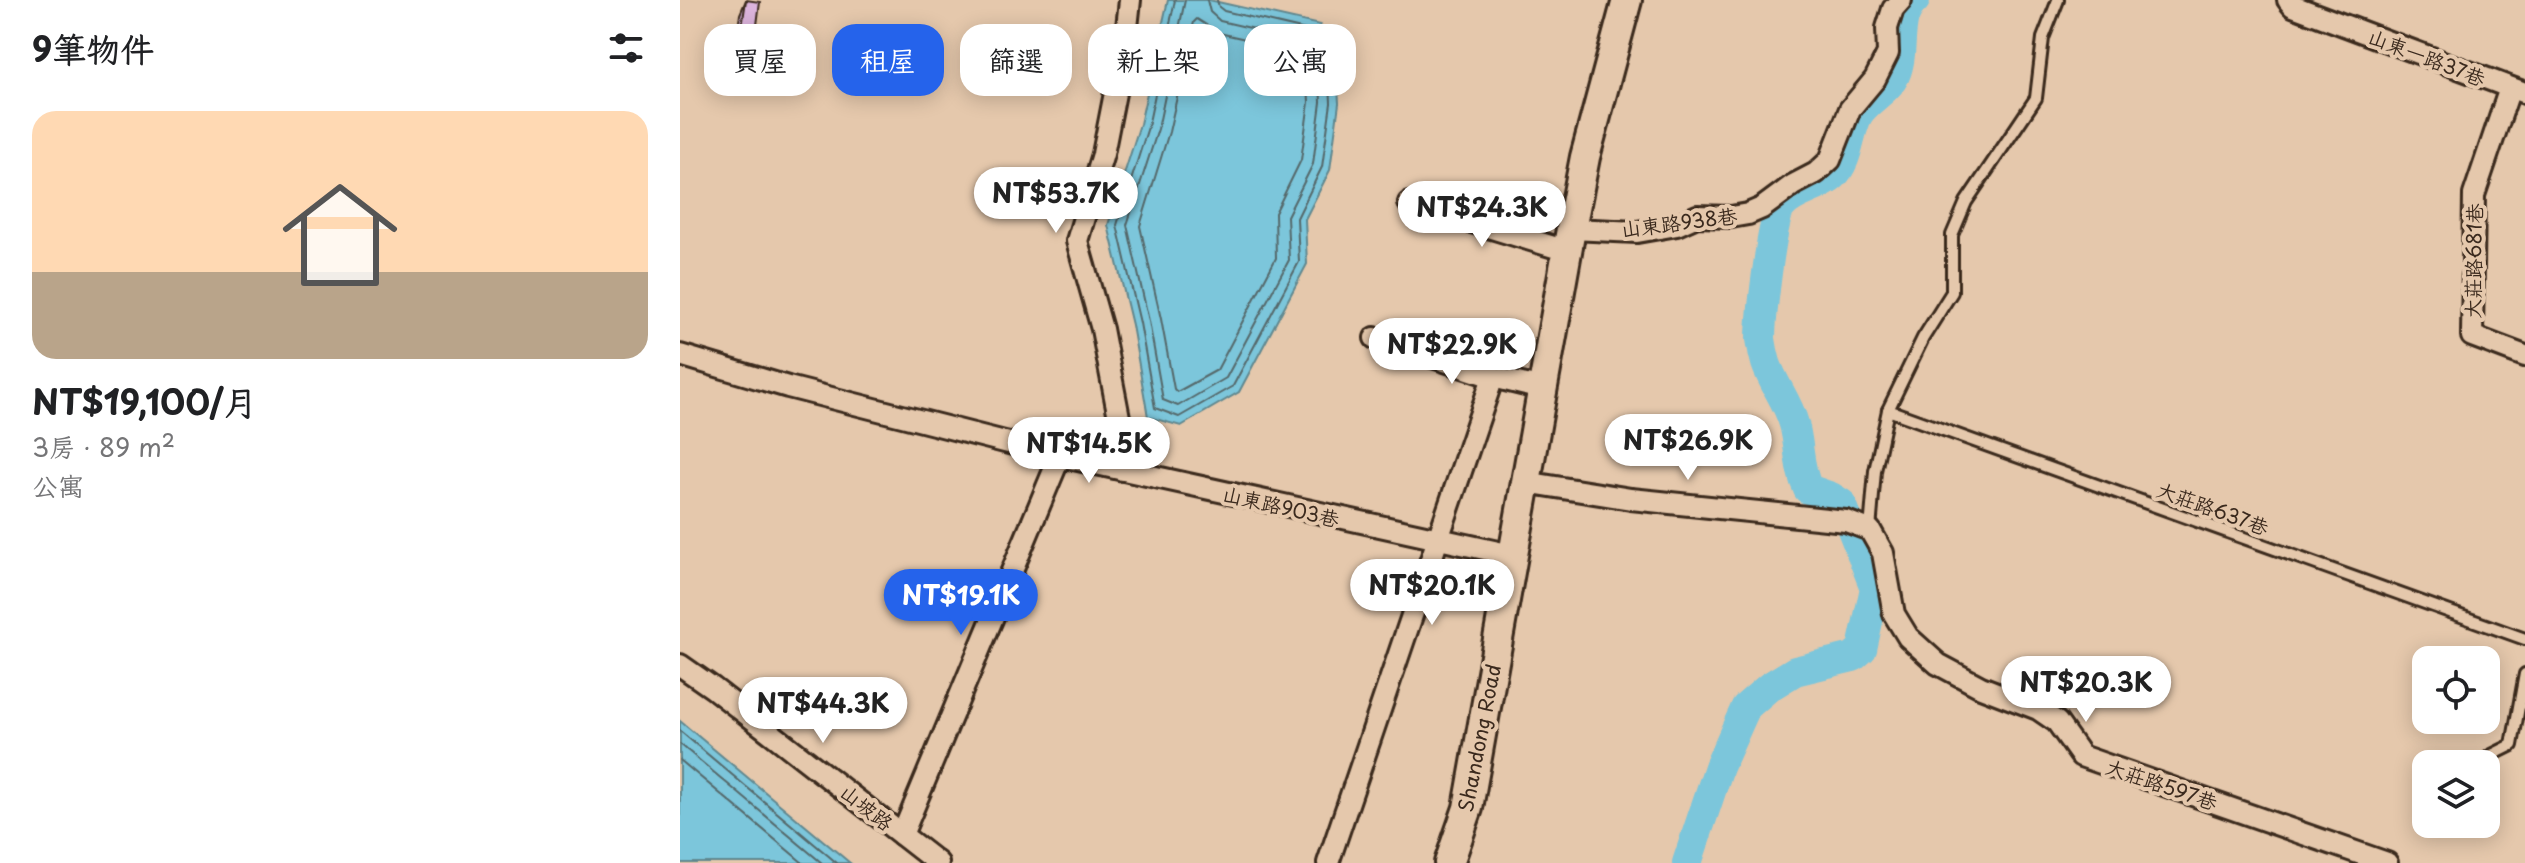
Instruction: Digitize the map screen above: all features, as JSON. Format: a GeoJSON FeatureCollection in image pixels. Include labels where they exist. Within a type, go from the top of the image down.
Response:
{"type":"FeatureCollection","features":[{"type":"Feature","properties":{"kind":"street"},"geometry":{"type":"LineString","coordinates":[[1123,470],[1121,428],[1102,329],[1077,241],[1103,154],[1126,37],[1130,0]]}},
{"type":"Feature","properties":{"kind":"street","name":"Shandong Road"},"geometry":{"type":"LineString","coordinates":[[1449,863],[1468,808],[1585,157],[1627,0]]}},
{"type":"Feature","properties":{"kind":"street","name":"山東路938巷"},"geometry":{"type":"LineString","coordinates":[[1409,203],[1569,240],[1677,225],[1697,216],[1748,214],[1816,173],[1830,160],[1850,109],[1875,79],[1888,53],[1887,28],[1893,9],[1901,0]]}},
{"type":"Feature","properties":{"kind":"street","name":"山東一路37巷"},"geometry":{"type":"LineString","coordinates":[[2288,0],[2293,6],[2518,90]]}},
{"type":"Feature","properties":{"kind":"street","name":"大莊路681巷"},"geometry":{"type":"LineString","coordinates":[[2518,90],[2474,195],[2472,336],[2525,356]]}},
{"type":"Feature","properties":{"kind":"street"},"geometry":{"type":"LineString","coordinates":[[1375,338],[1493,377],[1542,389]]}},
{"type":"Feature","properties":{"kind":"street","name":"山東路903巷"},"geometry":{"type":"LineString","coordinates":[[680,355],[788,387],[1060,456],[1512,555]]}},
{"type":"Feature","properties":{"kind":"street"},"geometry":{"type":"LineString","coordinates":[[1328,863],[1493,377]]}},
{"type":"Feature","properties":{"kind":"street"},"geometry":{"type":"LineString","coordinates":[[902,835],[1060,456]]}},
{"type":"Feature","properties":{"kind":"street"},"geometry":{"type":"LineString","coordinates":[[1525,482],[1631,499],[1857,525]]}},
{"type":"Feature","properties":{"kind":"street","name":"大莊路597巷"},"geometry":{"type":"LineString","coordinates":[[1857,525],[1883,553],[1894,614],[1908,637],[1938,664],[1981,687],[2038,709],[2057,722],[2081,756],[2387,863]]}},
{"type":"Feature","properties":{"kind":"street","name":"山坡路"},"geometry":{"type":"LineString","coordinates":[[680,665],[938,863]]}},
{"type":"Feature","properties":{"kind":"lane"},"geometry":{"type":"LineString","coordinates":[[1857,525],[1875,471],[1888,410],[1923,338],[1952,292],[1952,235],[1966,202],[2036,98],[2043,38],[2058,0]]}},
{"type":"Feature","properties":{"kind":"lane","name":"大莊路637巷"},"geometry":{"type":"LineString","coordinates":[[1888,410],[2525,639]]}},
{"type":"Feature","properties":{"kind":"lane"},"geometry":{"type":"LineString","coordinates":[[2500,751],[2512,745],[2525,674]]}},
{"type":"Feature","properties":{"kind":"water"},"geometry":{"type":"Polygon","coordinates":[[[1168,0],[1209,0],[1316,24],[1244,24],[1244,96],[1339,96],[1339,103],[1330,170],[1305,219],[1307,264],[1239,392],[1181,426],[1148,417],[1132,325],[1108,225],[1146,96],[1228,96],[1228,24],[1163,24],[1168,0]]]}},
{"type":"Feature","properties":{"kind":"water"},"geometry":{"type":"Polygon","coordinates":[[[680,721],[850,863],[680,863],[680,721]]]}},
{"type":"Feature","properties":{"kind":"building"},"geometry":{"type":"Polygon","coordinates":[[[746,0],[760,2],[757,24],[742,24],[746,0]]]}},
{"type":"Feature","properties":{"kind":"waterway"},"geometry":{"type":"LineString","coordinates":[[1687,863],[1719,767],[1746,707],[1769,687],[1795,671],[1853,657],[1862,649],[1875,588],[1842,504],[1808,489],[1791,416],[1765,360],[1761,339],[1763,312],[1770,249],[1781,207],[1792,197],[1827,181],[1838,170],[1858,115],[1895,75],[1902,25],[1915,0]]}}]}
